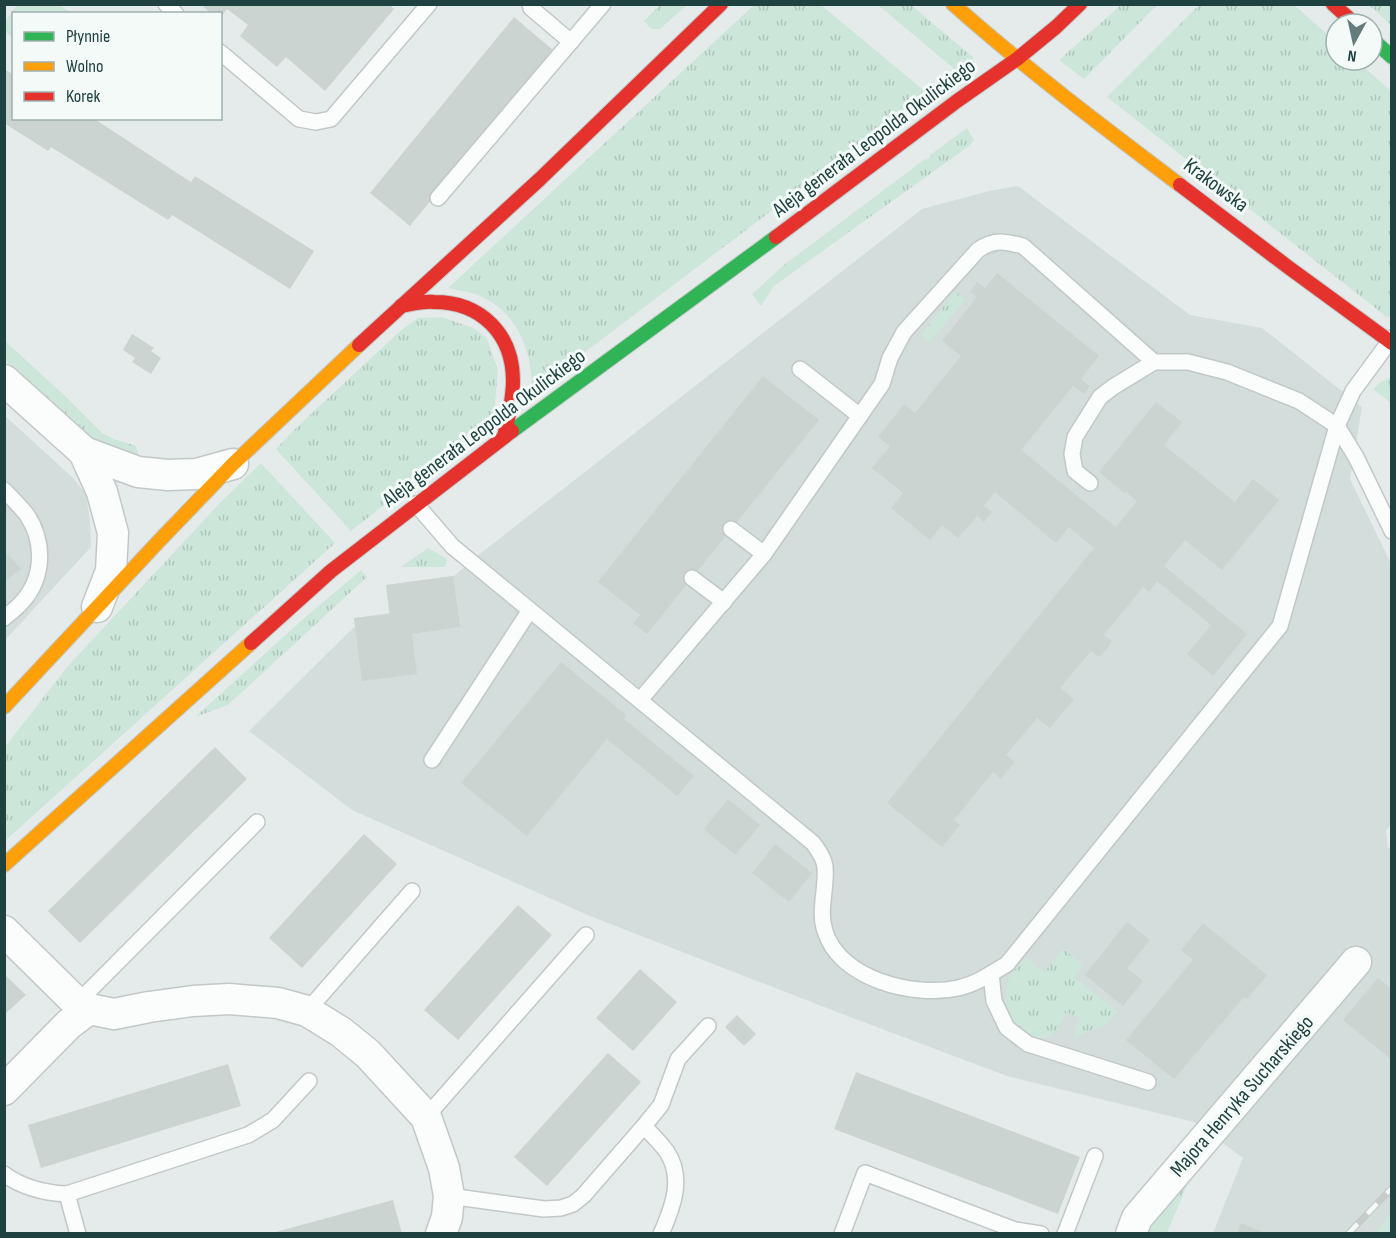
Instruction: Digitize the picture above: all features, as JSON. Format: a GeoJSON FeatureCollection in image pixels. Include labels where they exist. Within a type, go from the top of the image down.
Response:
{"type":"FeatureCollection","features":[{"type":"Feature","properties":{"kind":"main road"},"geometry":{"type":"LineString","coordinates":[[4,707],[233,464],[548,171],[721,4]]}},
{"type":"Feature","properties":{"kind":"main road","name":"Krakowska"},"geometry":{"type":"LineString","coordinates":[[953,4],[1078,108],[1288,267],[1391,341]]}},
{"type":"Feature","properties":{"kind":"main road","name":"Aleja generała Leopolda Okulickiego"},"geometry":{"type":"LineString","coordinates":[[4,865],[331,571],[504,437],[1017,59],[1080,4]]}},
{"type":"Feature","properties":{"kind":"main road"},"geometry":{"type":"LineString","coordinates":[[401,306],[425,302],[445,302],[481,315],[493,325],[502,337],[510,359],[513,383],[504,437]]}},
{"type":"Feature","properties":{"kind":"street"},"geometry":{"type":"LineString","coordinates":[[4,380],[84,453],[102,492],[112,533],[111,571],[95,610]]}},
{"type":"Feature","properties":{"kind":"street"},"geometry":{"type":"LineString","coordinates":[[84,453],[138,472],[168,475],[197,474],[233,464]]}},
{"type":"Feature","properties":{"kind":"street"},"geometry":{"type":"LineString","coordinates":[[4,931],[83,1006],[114,1014],[193,1001],[229,999],[278,1003],[307,1011],[341,1032],[368,1054],[426,1116],[444,1168],[449,1196],[447,1217],[441,1233]]}},
{"type":"Feature","properties":{"kind":"street","name":"Majora Henryka Sucharskiego"},"geometry":{"type":"LineString","coordinates":[[1131,1233],[1137,1218],[1356,962]]}},
{"type":"Feature","properties":{"kind":"street"},"geometry":{"type":"LineString","coordinates":[[4,1090],[69,1024],[83,1006]]}},
{"type":"Feature","properties":{"kind":"lane"},"geometry":{"type":"LineString","coordinates":[[530,4],[531,8],[571,42]]}},
{"type":"Feature","properties":{"kind":"lane"},"geometry":{"type":"LineString","coordinates":[[438,198],[603,4]]}},
{"type":"Feature","properties":{"kind":"lane"},"geometry":{"type":"LineString","coordinates":[[222,54],[299,119],[316,122],[331,119],[428,5]]}},
{"type":"Feature","properties":{"kind":"lane"},"geometry":{"type":"LineString","coordinates":[[640,700],[764,554],[882,384],[890,358],[904,332],[978,250],[986,245],[1004,241],[1023,246],[1154,362]]}},
{"type":"Feature","properties":{"kind":"lane"},"geometry":{"type":"LineString","coordinates":[[416,504],[452,546],[813,843],[825,866],[822,914],[824,930],[830,945],[844,961],[870,978],[894,986],[924,991],[957,988],[979,981],[1007,964],[1280,626],[1337,426],[1353,391],[1391,341]]}},
{"type":"Feature","properties":{"kind":"lane"},"geometry":{"type":"LineString","coordinates":[[1090,483],[1075,471],[1072,454],[1075,437],[1100,397],[1154,362],[1188,362],[1227,372],[1299,401],[1337,426],[1356,457],[1392,531]]}},
{"type":"Feature","properties":{"kind":"lane"},"geometry":{"type":"LineString","coordinates":[[800,369],[860,416]]}},
{"type":"Feature","properties":{"kind":"lane"},"geometry":{"type":"LineString","coordinates":[[4,490],[27,515],[38,538],[41,555],[36,581],[23,602],[4,618]]}},
{"type":"Feature","properties":{"kind":"lane"},"geometry":{"type":"LineString","coordinates":[[731,529],[764,554]]}},
{"type":"Feature","properties":{"kind":"lane"},"geometry":{"type":"LineString","coordinates":[[692,578],[724,602]]}},
{"type":"Feature","properties":{"kind":"lane"},"geometry":{"type":"LineString","coordinates":[[432,760],[530,610]]}},
{"type":"Feature","properties":{"kind":"lane"},"geometry":{"type":"LineString","coordinates":[[83,1006],[257,822]]}},
{"type":"Feature","properties":{"kind":"lane"},"geometry":{"type":"LineString","coordinates":[[307,1011],[412,891]]}},
{"type":"Feature","properties":{"kind":"lane"},"geometry":{"type":"LineString","coordinates":[[426,1116],[586,935]]}},
{"type":"Feature","properties":{"kind":"lane"},"geometry":{"type":"LineString","coordinates":[[991,974],[994,1001],[1007,1028],[1028,1044],[1148,1082]]}},
{"type":"Feature","properties":{"kind":"lane"},"geometry":{"type":"LineString","coordinates":[[449,1196],[544,1209],[561,1208],[573,1204],[583,1196],[661,1105],[678,1059],[708,1026]]}},
{"type":"Feature","properties":{"kind":"lane"},"geometry":{"type":"LineString","coordinates":[[4,1174],[22,1185],[37,1190],[67,1194],[248,1135],[273,1120],[309,1081]]}},
{"type":"Feature","properties":{"kind":"lane"},"geometry":{"type":"LineString","coordinates":[[644,1126],[666,1151],[676,1177],[676,1191],[661,1233]]}},
{"type":"Feature","properties":{"kind":"lane"},"geometry":{"type":"LineString","coordinates":[[1065,1233],[1095,1156]]}},
{"type":"Feature","properties":{"kind":"lane"},"geometry":{"type":"LineString","coordinates":[[842,1233],[865,1173],[1015,1230],[1041,1233]]}},
{"type":"Feature","properties":{"kind":"lane"},"geometry":{"type":"LineString","coordinates":[[67,1194],[78,1233]]}},
{"type":"Feature","properties":{"kind":"shaded area"},"geometry":{"type":"Polygon","coordinates":[[[1018,186],[1190,315],[1262,328],[1362,407],[1350,479],[1392,566],[1392,823],[1386,831],[1388,848],[1392,849],[1391,1233],[1213,1233],[1243,1158],[1194,1122],[1007,1076],[590,916],[352,810],[249,731],[355,626],[354,618],[389,613],[386,585],[454,576],[922,209],[989,191],[1018,186]]]}},
{"type":"Feature","properties":{"kind":"shaded area"},"geometry":{"type":"Polygon","coordinates":[[[4,415],[73,478],[86,494],[91,547],[5,640],[4,415]]]}},
{"type":"Feature","properties":{"kind":"green space"},"geometry":{"type":"Polygon","coordinates":[[[1200,4],[1294,5],[1324,31],[1324,72],[1370,72],[1391,91],[1392,315],[1388,318],[1107,97],[1200,4]]]}},
{"type":"Feature","properties":{"kind":"green space"},"geometry":{"type":"Polygon","coordinates":[[[17,5],[59,5],[70,12],[12,12],[17,5]]]}},
{"type":"Feature","properties":{"kind":"green space"},"geometry":{"type":"Polygon","coordinates":[[[660,5],[687,5],[660,29],[651,29],[644,21],[660,5]]]}},
{"type":"Feature","properties":{"kind":"green space"},"geometry":{"type":"Polygon","coordinates":[[[754,5],[821,5],[927,93],[531,393],[532,379],[527,351],[515,326],[496,305],[480,296],[448,288],[754,5]]]}},
{"type":"Feature","properties":{"kind":"green space"},"geometry":{"type":"Polygon","coordinates":[[[878,5],[911,5],[974,58],[958,72],[878,5]]]}},
{"type":"Feature","properties":{"kind":"green space"},"geometry":{"type":"Polygon","coordinates":[[[1121,5],[1157,5],[1084,79],[1059,60],[1121,5]]]}},
{"type":"Feature","properties":{"kind":"green space"},"geometry":{"type":"Polygon","coordinates":[[[1369,5],[1391,5],[1391,25],[1384,19],[1384,12],[1377,12],[1369,5]]]}},
{"type":"Feature","properties":{"kind":"green space"},"geometry":{"type":"Polygon","coordinates":[[[12,12],[12,37],[5,31],[5,22],[12,12]]]}},
{"type":"Feature","properties":{"kind":"green space"},"geometry":{"type":"Polygon","coordinates":[[[967,128],[974,140],[969,146],[774,286],[761,306],[752,294],[784,265],[967,128]]]}},
{"type":"Feature","properties":{"kind":"green space"},"geometry":{"type":"Polygon","coordinates":[[[955,292],[965,299],[930,342],[921,335],[955,292]]]}},
{"type":"Feature","properties":{"kind":"green space"},"geometry":{"type":"Polygon","coordinates":[[[442,317],[473,328],[486,337],[498,369],[494,414],[484,429],[351,531],[276,449],[399,332],[418,318],[442,317]]]}},
{"type":"Feature","properties":{"kind":"green space"},"geometry":{"type":"Polygon","coordinates":[[[4,340],[102,433],[136,446],[140,460],[93,442],[5,360],[4,340]]]}},
{"type":"Feature","properties":{"kind":"green space"},"geometry":{"type":"Polygon","coordinates":[[[1391,377],[1391,403],[1373,389],[1391,377]]]}},
{"type":"Feature","properties":{"kind":"green space"},"geometry":{"type":"Polygon","coordinates":[[[261,463],[335,543],[5,841],[5,747],[67,667],[220,503],[261,463]]]}},
{"type":"Feature","properties":{"kind":"green space"},"geometry":{"type":"Polygon","coordinates":[[[428,548],[447,559],[445,567],[401,567],[428,548]]]}},
{"type":"Feature","properties":{"kind":"green space"},"geometry":{"type":"Polygon","coordinates":[[[361,570],[367,577],[228,705],[195,717],[301,621],[361,570]]]}},
{"type":"Feature","properties":{"kind":"green space"},"geometry":{"type":"Polygon","coordinates":[[[1063,949],[1083,965],[1074,977],[1118,1012],[1103,1026],[1074,1037],[1081,1018],[1066,1012],[1054,1033],[1047,1038],[1032,1037],[1018,1028],[1008,1014],[1005,1000],[1009,979],[1026,957],[1044,972],[1063,949]]]}},
{"type":"Feature","properties":{"kind":"green space"},"geometry":{"type":"Polygon","coordinates":[[[1200,1163],[1202,1165],[1187,1185],[1167,1233],[1143,1234],[1200,1163]]]}},
{"type":"Feature","properties":{"kind":"green space"},"geometry":{"type":"Polygon","coordinates":[[[1391,1214],[1391,1233],[1375,1233],[1391,1214]]]}},
{"type":"Feature","properties":{"kind":"building"},"geometry":{"type":"Polygon","coordinates":[[[201,4],[389,4],[394,9],[325,91],[286,57],[277,67],[240,36],[248,25],[227,9],[222,15],[222,12],[209,12],[201,4]]]}},
{"type":"Feature","properties":{"kind":"building"},"geometry":{"type":"Polygon","coordinates":[[[514,17],[553,50],[410,226],[370,193],[514,17]]]}},
{"type":"Feature","properties":{"kind":"building"},"geometry":{"type":"Polygon","coordinates":[[[4,69],[12,74],[12,120],[96,120],[191,182],[195,176],[314,251],[290,289],[172,215],[168,220],[51,147],[48,151],[4,123],[4,69]]]}},
{"type":"Feature","properties":{"kind":"building"},"geometry":{"type":"Polygon","coordinates":[[[997,273],[1099,356],[1081,379],[1090,386],[1084,394],[1073,386],[1021,450],[1113,525],[1116,527],[1137,501],[1099,472],[1156,402],[1182,422],[1164,445],[1235,502],[1253,479],[1279,500],[1222,570],[1185,540],[1164,566],[1247,634],[1213,676],[1187,654],[1211,625],[1157,581],[1149,592],[1143,587],[1104,635],[1112,641],[1106,650],[1099,657],[1091,651],[1060,688],[1074,699],[1050,728],[1037,718],[1006,755],[1015,762],[1001,779],[993,772],[954,820],[960,825],[942,847],[887,803],[1094,548],[1069,527],[1056,543],[995,492],[984,506],[992,512],[984,522],[977,516],[958,538],[942,525],[930,540],[891,508],[903,493],[872,468],[890,446],[878,437],[904,404],[915,413],[961,356],[942,341],[977,297],[970,292],[977,282],[985,288],[997,273]]]}},
{"type":"Feature","properties":{"kind":"building"},"geometry":{"type":"Polygon","coordinates":[[[132,334],[154,348],[151,351],[161,358],[151,374],[132,362],[135,358],[123,350],[132,334]]]}},
{"type":"Feature","properties":{"kind":"building"},"geometry":{"type":"Polygon","coordinates":[[[763,376],[819,420],[647,634],[633,623],[640,615],[598,582],[763,376]]]}},
{"type":"Feature","properties":{"kind":"building"},"geometry":{"type":"Polygon","coordinates":[[[4,550],[21,569],[4,582],[4,550]]]}},
{"type":"Feature","properties":{"kind":"building"},"geometry":{"type":"Polygon","coordinates":[[[453,576],[460,627],[412,634],[417,674],[362,681],[354,618],[390,614],[386,585],[453,576]]]}},
{"type":"Feature","properties":{"kind":"building"},"geometry":{"type":"Polygon","coordinates":[[[561,662],[626,715],[624,719],[694,776],[677,796],[607,739],[527,836],[461,783],[561,662]]]}},
{"type":"Feature","properties":{"kind":"building"},"geometry":{"type":"Polygon","coordinates":[[[215,747],[247,779],[80,943],[48,911],[215,747]]]}},
{"type":"Feature","properties":{"kind":"building"},"geometry":{"type":"Polygon","coordinates":[[[728,799],[760,825],[735,855],[704,829],[728,799]]]}},
{"type":"Feature","properties":{"kind":"building"},"geometry":{"type":"Polygon","coordinates":[[[364,834],[397,864],[302,968],[269,938],[364,834]]]}},
{"type":"Feature","properties":{"kind":"building"},"geometry":{"type":"Polygon","coordinates":[[[775,844],[812,873],[789,902],[752,873],[775,844]]]}},
{"type":"Feature","properties":{"kind":"building"},"geometry":{"type":"Polygon","coordinates":[[[518,905],[552,935],[458,1040],[424,1010],[518,905]]]}},
{"type":"Feature","properties":{"kind":"building"},"geometry":{"type":"Polygon","coordinates":[[[1127,922],[1150,940],[1127,968],[1143,981],[1123,1006],[1085,975],[1127,922]]]}},
{"type":"Feature","properties":{"kind":"building"},"geometry":{"type":"Polygon","coordinates":[[[1203,923],[1267,975],[1247,999],[1244,997],[1174,1079],[1126,1040],[1193,960],[1181,950],[1203,923]]]}},
{"type":"Feature","properties":{"kind":"building"},"geometry":{"type":"Polygon","coordinates":[[[640,969],[677,1002],[633,1051],[596,1018],[640,969]]]}},
{"type":"Feature","properties":{"kind":"building"},"geometry":{"type":"Polygon","coordinates":[[[4,974],[26,995],[4,1015],[4,974]]]}},
{"type":"Feature","properties":{"kind":"building"},"geometry":{"type":"Polygon","coordinates":[[[1378,978],[1392,989],[1392,1060],[1343,1020],[1378,978]]]}},
{"type":"Feature","properties":{"kind":"building"},"geometry":{"type":"Polygon","coordinates":[[[737,1015],[756,1034],[744,1046],[725,1027],[737,1015]]]}},
{"type":"Feature","properties":{"kind":"building"},"geometry":{"type":"Polygon","coordinates":[[[608,1053],[641,1082],[547,1186],[514,1157],[608,1053]]]}},
{"type":"Feature","properties":{"kind":"building"},"geometry":{"type":"Polygon","coordinates":[[[228,1064],[241,1106],[41,1168],[28,1125],[228,1064]]]}},
{"type":"Feature","properties":{"kind":"building"},"geometry":{"type":"Polygon","coordinates":[[[856,1072],[1080,1157],[1058,1214],[834,1129],[856,1072]]]}},
{"type":"Feature","properties":{"kind":"building"},"geometry":{"type":"Polygon","coordinates":[[[393,1200],[402,1234],[272,1234],[272,1233],[393,1200]]]}},
{"type":"Feature","properties":{"kind":"building"},"geometry":{"type":"Polygon","coordinates":[[[1241,1223],[1265,1233],[1265,1234],[1237,1234],[1241,1223]]]}},
{"type":"Feature","properties":{"kind":"railway"},"geometry":{"type":"LineString","coordinates":[[1348,1234],[1392,1188]]}},
{"type":"Feature","properties":{"kind":"traffic: fast"},"geometry":{"type":"LineString","coordinates":[[1384,50],[1392,57]]}},
{"type":"Feature","properties":{"kind":"traffic: fast"},"geometry":{"type":"LineString","coordinates":[[512,431],[776,237]]}},
{"type":"Feature","properties":{"kind":"traffic: slow"},"geometry":{"type":"LineString","coordinates":[[953,4],[1036,74],[1180,185]]}},
{"type":"Feature","properties":{"kind":"traffic: slow"},"geometry":{"type":"LineString","coordinates":[[4,707],[233,464],[359,345]]}},
{"type":"Feature","properties":{"kind":"traffic: slow"},"geometry":{"type":"LineString","coordinates":[[4,865],[251,643]]}},
{"type":"Feature","properties":{"kind":"traffic: jam"},"geometry":{"type":"LineString","coordinates":[[359,345],[540,179],[721,4]]}},
{"type":"Feature","properties":{"kind":"traffic: jam"},"geometry":{"type":"LineString","coordinates":[[776,237],[957,101],[1017,59],[1080,4]]}},
{"type":"Feature","properties":{"kind":"traffic: jam"},"geometry":{"type":"LineString","coordinates":[[1333,4],[1342,12]]}},
{"type":"Feature","properties":{"kind":"traffic: jam"},"geometry":{"type":"LineString","coordinates":[[1180,185],[1392,343]]}},
{"type":"Feature","properties":{"kind":"traffic: jam"},"geometry":{"type":"LineString","coordinates":[[401,306],[430,302],[451,303],[480,315],[500,335],[512,364],[513,381],[504,437]]}},
{"type":"Feature","properties":{"kind":"traffic: jam"},"geometry":{"type":"LineString","coordinates":[[251,643],[331,571],[512,431]]}}]}
